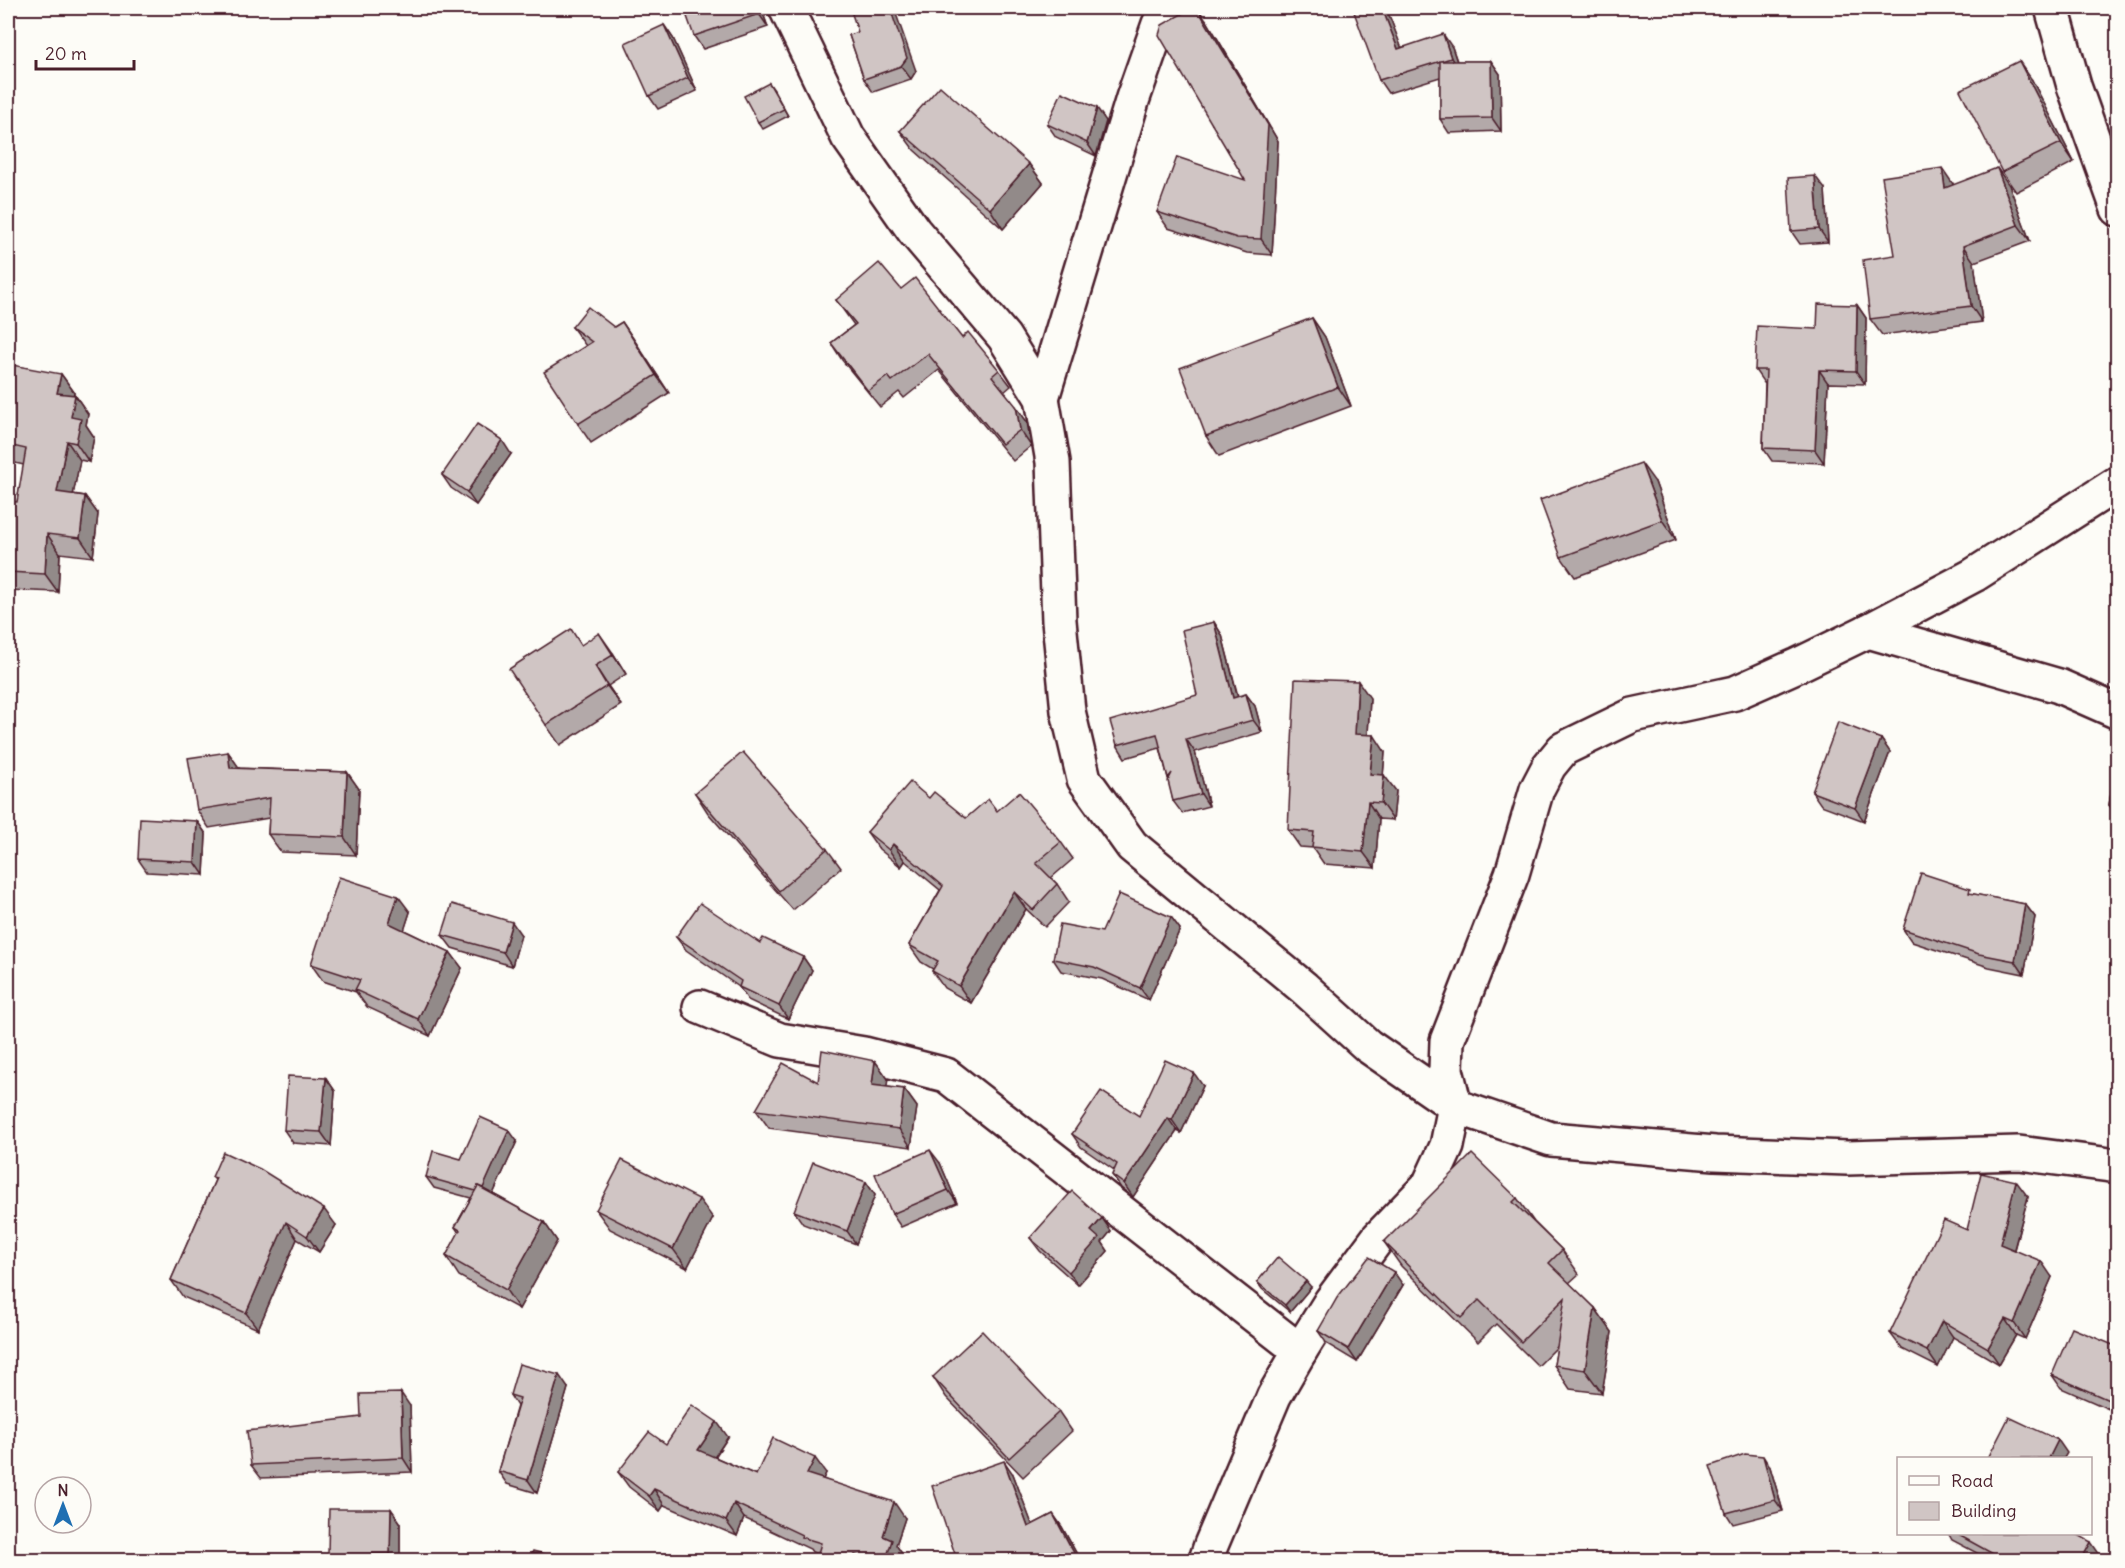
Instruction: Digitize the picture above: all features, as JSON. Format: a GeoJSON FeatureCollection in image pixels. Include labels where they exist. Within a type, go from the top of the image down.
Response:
{"type":"FeatureCollection","features":[{"type":"Feature","properties":{"kind":"street"},"geometry":{"type":"LineString","coordinates":[[786,8],[848,137],[914,231],[1004,337],[1042,398],[1053,462],[1059,621],[1068,711],[1084,780],[1132,846],[1304,988],[1368,1046],[1455,1106],[1551,1139],[1715,1153],[1836,1158],[2019,1153],[2118,1166]]}},
{"type":"Feature","properties":{"kind":"street"},"geometry":{"type":"LineString","coordinates":[[1042,398],[1133,98],[1160,24],[1175,8]]}},
{"type":"Feature","properties":{"kind":"street"},"geometry":{"type":"LineString","coordinates":[[2052,8],[2074,86],[2118,208]]}},
{"type":"Feature","properties":{"kind":"street"},"geometry":{"type":"LineString","coordinates":[[1206,1560],[1210,1545],[1274,1396],[1300,1351],[1330,1301],[1378,1238],[1429,1185],[1447,1146],[1455,1106],[1446,1070],[1447,1041],[1512,874],[1537,789],[1549,766],[1563,749],[1634,715],[1736,693],[1868,632],[1974,575],[2118,483]]}},
{"type":"Feature","properties":{"kind":"street"},"geometry":{"type":"LineString","coordinates":[[1868,632],[2058,686],[2118,712]]}},
{"type":"Feature","properties":{"kind":"street"},"geometry":{"type":"LineString","coordinates":[[700,1007],[780,1040],[864,1054],[946,1074],[1300,1351]]}},
{"type":"Feature","properties":{"kind":"building"},"geometry":{"type":"Polygon","coordinates":[[[684,8],[757,8],[759,14],[694,36],[684,8]]]}},
{"type":"Feature","properties":{"kind":"building"},"geometry":{"type":"Polygon","coordinates":[[[850,8],[890,8],[907,58],[901,66],[864,79],[849,35],[858,32],[850,8]]]}},
{"type":"Feature","properties":{"kind":"building"},"geometry":{"type":"Polygon","coordinates":[[[1192,8],[1197,8],[1268,125],[1261,239],[1237,238],[1157,212],[1177,157],[1245,180],[1159,35],[1162,25],[1192,8]]]}},
{"type":"Feature","properties":{"kind":"building"},"geometry":{"type":"Polygon","coordinates":[[[1365,8],[1382,8],[1398,49],[1443,34],[1451,58],[1379,80],[1354,12],[1365,8]]]}},
{"type":"Feature","properties":{"kind":"building"},"geometry":{"type":"Polygon","coordinates":[[[664,25],[688,78],[649,96],[625,43],[664,25]]]}},
{"type":"Feature","properties":{"kind":"building"},"geometry":{"type":"Polygon","coordinates":[[[1440,61],[1491,61],[1492,118],[1440,119],[1440,61]]]}},
{"type":"Feature","properties":{"kind":"building"},"geometry":{"type":"Polygon","coordinates":[[[2019,61],[2061,143],[2002,172],[1960,90],[2019,61]]]}},
{"type":"Feature","properties":{"kind":"building"},"geometry":{"type":"Polygon","coordinates":[[[769,83],[784,109],[758,122],[744,96],[769,83]]]}},
{"type":"Feature","properties":{"kind":"building"},"geometry":{"type":"Polygon","coordinates":[[[940,86],[1029,164],[990,209],[900,131],[940,86]]]}},
{"type":"Feature","properties":{"kind":"building"},"geometry":{"type":"Polygon","coordinates":[[[1062,92],[1097,108],[1087,143],[1047,124],[1062,92]]]}},
{"type":"Feature","properties":{"kind":"building"},"geometry":{"type":"Polygon","coordinates":[[[1942,168],[1945,188],[1997,168],[2018,225],[1963,246],[1971,306],[1870,319],[1863,260],[1895,255],[1882,177],[1942,168]]]}},
{"type":"Feature","properties":{"kind":"building"},"geometry":{"type":"Polygon","coordinates":[[[1815,176],[1819,229],[1791,231],[1788,178],[1815,176]]]}},
{"type":"Feature","properties":{"kind":"building"},"geometry":{"type":"Polygon","coordinates":[[[879,263],[901,289],[915,278],[962,338],[968,332],[999,370],[992,376],[1016,406],[1020,430],[1002,444],[928,354],[892,381],[888,376],[868,391],[831,343],[856,324],[836,300],[879,263]]]}},
{"type":"Feature","properties":{"kind":"building"},"geometry":{"type":"Polygon","coordinates":[[[1818,304],[1857,305],[1856,371],[1819,370],[1815,450],[1763,448],[1766,370],[1755,370],[1757,326],[1817,329],[1818,304]]]}},
{"type":"Feature","properties":{"kind":"building"},"geometry":{"type":"Polygon","coordinates":[[[588,307],[614,327],[622,322],[656,375],[578,424],[544,372],[592,342],[572,327],[588,307]]]}},
{"type":"Feature","properties":{"kind":"building"},"geometry":{"type":"Polygon","coordinates":[[[1312,318],[1338,387],[1206,436],[1180,368],[1312,318]]]}},
{"type":"Feature","properties":{"kind":"building"},"geometry":{"type":"Polygon","coordinates":[[[12,365],[61,374],[57,393],[75,395],[71,417],[81,419],[76,443],[67,441],[57,492],[85,496],[80,538],[47,534],[45,574],[8,572],[8,501],[17,502],[26,449],[8,445],[8,391],[12,365]]]}},
{"type":"Feature","properties":{"kind":"building"},"geometry":{"type":"Polygon","coordinates":[[[477,424],[502,440],[467,492],[442,475],[477,424]]]}},
{"type":"Feature","properties":{"kind":"building"},"geometry":{"type":"Polygon","coordinates":[[[1641,463],[1662,520],[1561,557],[1540,500],[1641,463]]]}},
{"type":"Feature","properties":{"kind":"building"},"geometry":{"type":"Polygon","coordinates":[[[1214,622],[1233,698],[1246,694],[1253,720],[1186,739],[1201,794],[1173,801],[1168,781],[1172,773],[1168,778],[1157,734],[1117,745],[1110,721],[1197,695],[1182,630],[1214,622]]]}},
{"type":"Feature","properties":{"kind":"building"},"geometry":{"type":"Polygon","coordinates":[[[571,629],[581,645],[599,633],[613,655],[595,666],[607,686],[546,725],[509,669],[571,629]]]}},
{"type":"Feature","properties":{"kind":"building"},"geometry":{"type":"Polygon","coordinates":[[[1295,679],[1358,681],[1355,734],[1374,735],[1370,774],[1384,775],[1381,803],[1368,802],[1363,852],[1312,847],[1314,832],[1288,830],[1295,679]]]}},
{"type":"Feature","properties":{"kind":"building"},"geometry":{"type":"Polygon","coordinates":[[[1838,722],[1881,739],[1855,808],[1812,792],[1838,722]]]}},
{"type":"Feature","properties":{"kind":"building"},"geometry":{"type":"Polygon","coordinates":[[[228,752],[230,768],[347,772],[344,837],[268,834],[270,798],[197,810],[188,758],[228,752]]]}},
{"type":"Feature","properties":{"kind":"building"},"geometry":{"type":"Polygon","coordinates":[[[743,752],[827,849],[779,891],[695,793],[743,752]]]}},
{"type":"Feature","properties":{"kind":"building"},"geometry":{"type":"Polygon","coordinates":[[[2118,752],[2118,806],[2109,805],[2118,752]]]}},
{"type":"Feature","properties":{"kind":"building"},"geometry":{"type":"Polygon","coordinates":[[[910,782],[929,798],[934,792],[966,818],[988,799],[997,811],[1019,792],[1061,842],[1036,863],[1057,884],[1033,910],[1014,892],[959,986],[932,971],[938,961],[909,945],[943,886],[893,844],[889,850],[867,832],[910,782]]]}},
{"type":"Feature","properties":{"kind":"building"},"geometry":{"type":"Polygon","coordinates":[[[140,818],[197,821],[195,862],[138,859],[140,818]]]}},
{"type":"Feature","properties":{"kind":"building"},"geometry":{"type":"Polygon","coordinates":[[[1921,873],[1970,889],[1969,893],[2025,904],[2015,961],[1979,954],[1903,929],[1921,873]]]}},
{"type":"Feature","properties":{"kind":"building"},"geometry":{"type":"Polygon","coordinates":[[[339,877],[398,896],[389,923],[450,952],[418,1019],[355,990],[360,980],[311,964],[339,877]]]}},
{"type":"Feature","properties":{"kind":"building"},"geometry":{"type":"Polygon","coordinates":[[[1119,894],[1171,917],[1140,988],[1094,967],[1053,959],[1060,924],[1102,932],[1119,894]]]}},
{"type":"Feature","properties":{"kind":"building"},"geometry":{"type":"Polygon","coordinates":[[[700,903],[760,943],[763,938],[803,957],[779,1006],[739,987],[741,981],[676,937],[700,903]]]}},
{"type":"Feature","properties":{"kind":"building"},"geometry":{"type":"Polygon","coordinates":[[[452,904],[512,922],[503,952],[442,935],[452,904]]]}},
{"type":"Feature","properties":{"kind":"building"},"geometry":{"type":"Polygon","coordinates":[[[822,1050],[875,1061],[872,1085],[904,1089],[899,1129],[756,1110],[783,1063],[818,1082],[822,1050]]]}},
{"type":"Feature","properties":{"kind":"building"},"geometry":{"type":"Polygon","coordinates":[[[1165,1060],[1194,1073],[1172,1120],[1168,1118],[1124,1184],[1112,1175],[1117,1164],[1072,1134],[1101,1091],[1139,1116],[1165,1060]]]}},
{"type":"Feature","properties":{"kind":"building"},"geometry":{"type":"Polygon","coordinates":[[[288,1076],[326,1078],[321,1132],[284,1130],[288,1076]]]}},
{"type":"Feature","properties":{"kind":"building"},"geometry":{"type":"Polygon","coordinates":[[[480,1117],[509,1130],[483,1188],[478,1186],[476,1191],[426,1177],[433,1151],[461,1159],[480,1117]]]}},
{"type":"Feature","properties":{"kind":"building"},"geometry":{"type":"Polygon","coordinates":[[[930,1150],[948,1190],[892,1214],[875,1174],[930,1150]]]}},
{"type":"Feature","properties":{"kind":"building"},"geometry":{"type":"Polygon","coordinates":[[[223,1152],[260,1169],[324,1209],[307,1236],[286,1222],[246,1313],[171,1280],[216,1178],[212,1177],[223,1152]]]}},
{"type":"Feature","properties":{"kind":"building"},"geometry":{"type":"Polygon","coordinates":[[[1472,1154],[1517,1198],[1513,1202],[1562,1250],[1549,1263],[1595,1308],[1585,1370],[1554,1365],[1565,1298],[1521,1342],[1479,1300],[1461,1318],[1384,1242],[1472,1154]]]}},
{"type":"Feature","properties":{"kind":"building"},"geometry":{"type":"Polygon","coordinates":[[[622,1160],[699,1199],[673,1249],[596,1210],[622,1160]]]}},
{"type":"Feature","properties":{"kind":"building"},"geometry":{"type":"Polygon","coordinates":[[[813,1162],[866,1182],[847,1231],[794,1211],[813,1162]]]}},
{"type":"Feature","properties":{"kind":"building"},"geometry":{"type":"Polygon","coordinates":[[[1981,1173],[2016,1181],[2000,1244],[2041,1261],[2014,1323],[2005,1319],[1988,1348],[1942,1321],[1927,1351],[1890,1333],[1944,1220],[1967,1230],[1981,1173]]]}},
{"type":"Feature","properties":{"kind":"building"},"geometry":{"type":"Polygon","coordinates":[[[478,1186],[544,1222],[506,1290],[446,1256],[460,1230],[455,1227],[478,1186]]]}},
{"type":"Feature","properties":{"kind":"building"},"geometry":{"type":"Polygon","coordinates":[[[1072,1191],[1102,1218],[1091,1231],[1099,1238],[1069,1272],[1030,1238],[1072,1191]]]}},
{"type":"Feature","properties":{"kind":"building"},"geometry":{"type":"Polygon","coordinates":[[[1278,1257],[1306,1281],[1285,1305],[1257,1282],[1278,1257]]]}},
{"type":"Feature","properties":{"kind":"building"},"geometry":{"type":"Polygon","coordinates":[[[1369,1257],[1394,1272],[1348,1349],[1318,1331],[1337,1298],[1369,1257]]]}},
{"type":"Feature","properties":{"kind":"building"},"geometry":{"type":"Polygon","coordinates":[[[2072,1328],[2118,1347],[2118,1387],[2111,1401],[2052,1375],[2072,1328]]]}},
{"type":"Feature","properties":{"kind":"building"},"geometry":{"type":"Polygon","coordinates":[[[982,1331],[1059,1412],[1009,1458],[933,1377],[982,1331]]]}},
{"type":"Feature","properties":{"kind":"building"},"geometry":{"type":"Polygon","coordinates":[[[519,1364],[559,1375],[528,1480],[498,1471],[520,1398],[510,1395],[519,1364]]]}},
{"type":"Feature","properties":{"kind":"building"},"geometry":{"type":"Polygon","coordinates":[[[401,1393],[403,1458],[251,1465],[247,1431],[361,1417],[360,1394],[401,1393]]]}},
{"type":"Feature","properties":{"kind":"building"},"geometry":{"type":"Polygon","coordinates":[[[692,1405],[717,1422],[698,1450],[756,1475],[773,1438],[815,1458],[807,1474],[894,1502],[883,1536],[892,1540],[886,1560],[872,1560],[855,1555],[853,1560],[828,1560],[817,1557],[821,1543],[801,1537],[802,1535],[734,1503],[726,1521],[654,1489],[649,1496],[618,1472],[649,1432],[666,1444],[692,1405]]]}},
{"type":"Feature","properties":{"kind":"building"},"geometry":{"type":"Polygon","coordinates":[[[2009,1417],[2058,1440],[2050,1457],[1989,1457],[2009,1417]]]}},
{"type":"Feature","properties":{"kind":"building"},"geometry":{"type":"Polygon","coordinates":[[[1745,1454],[1763,1456],[1775,1500],[1726,1513],[1710,1466],[1745,1454]]]}},
{"type":"Feature","properties":{"kind":"building"},"geometry":{"type":"Polygon","coordinates":[[[1004,1461],[1028,1527],[1053,1514],[1075,1555],[1065,1560],[957,1560],[932,1486],[1004,1461]]]}},
{"type":"Feature","properties":{"kind":"building"},"geometry":{"type":"Polygon","coordinates":[[[329,1509],[391,1509],[390,1554],[328,1554],[329,1509]]]}},
{"type":"Feature","properties":{"kind":"building"},"geometry":{"type":"Polygon","coordinates":[[[1959,1535],[2079,1535],[2091,1542],[2081,1560],[2004,1560],[1959,1535]]]}},
{"type":"Feature","properties":{"kind":"building"},"geometry":{"type":"Polygon","coordinates":[[[533,1551],[567,1560],[530,1560],[533,1551]]]}}]}
